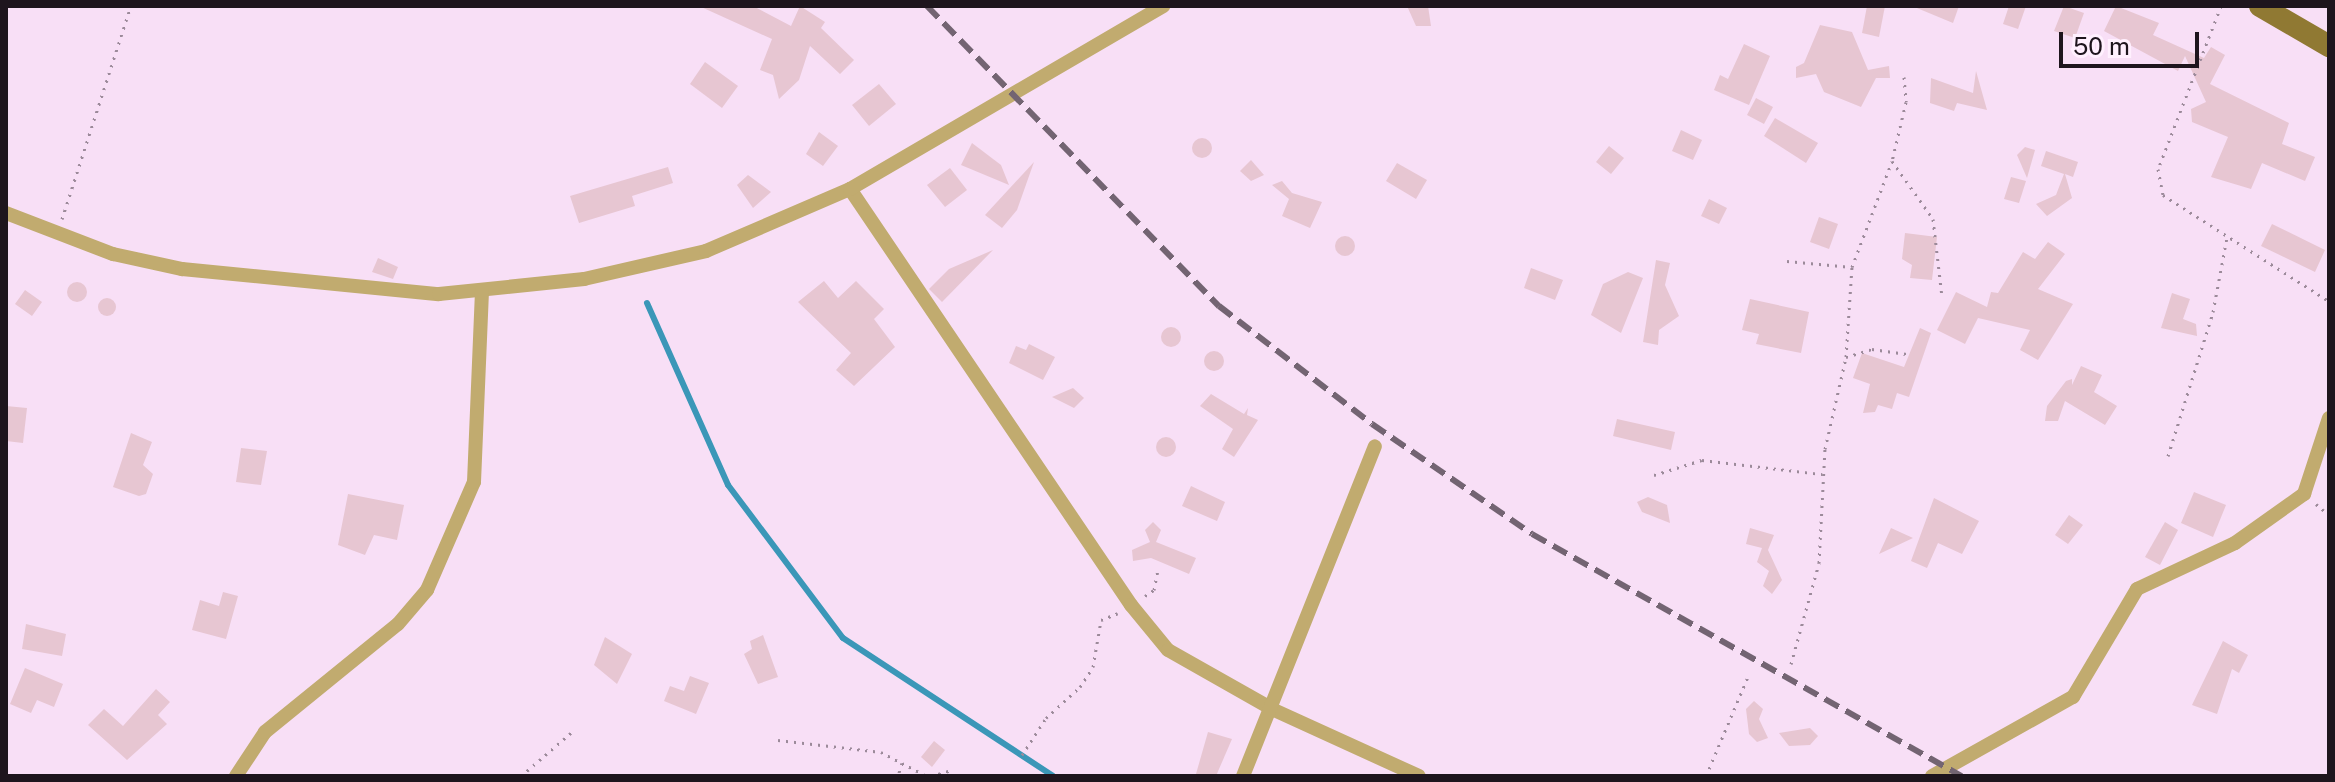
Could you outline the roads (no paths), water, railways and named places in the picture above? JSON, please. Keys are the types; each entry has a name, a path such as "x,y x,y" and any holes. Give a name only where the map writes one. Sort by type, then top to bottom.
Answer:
{"main road":[{"path":"2260,6 2329,46"}],"street":[{"path":"6,213 57,235 182,269 439,294 584,279 685,257 850,189 1163,6"},
{"path":"850,189 1131,605 1168,650 1274,710 1419,776"},
{"path":"236,776 265,732 398,624 427,590 474,482 482,291"},
{"path":"1932,776 2073,697 2137,589 2235,543 2304,494 2329,418"},
{"path":"1243,776 1274,710 1375,446"}],"waterway":[{"path":"647,303 728,485 843,638 1053,776"}],"railway":[{"path":"927,6 1219,306 1372,424 1532,534 1962,776"}]}
